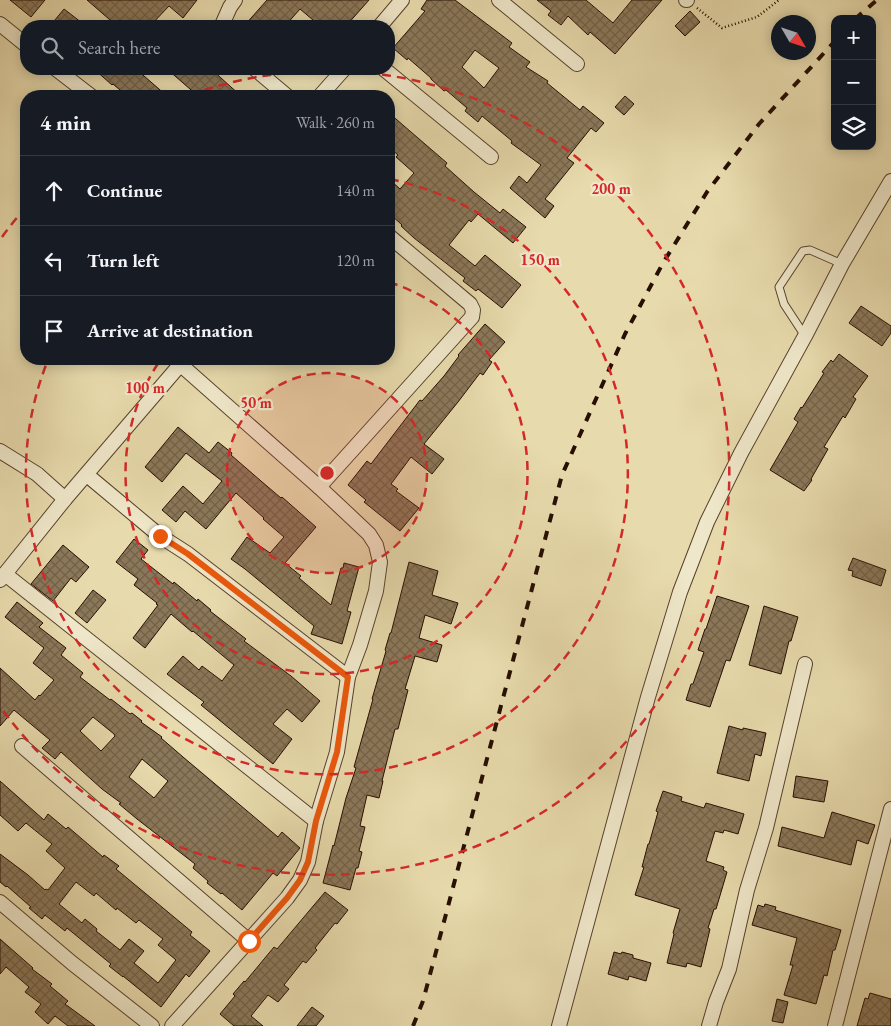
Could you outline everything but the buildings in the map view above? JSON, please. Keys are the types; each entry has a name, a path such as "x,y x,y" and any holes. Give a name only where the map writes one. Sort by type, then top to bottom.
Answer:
{"street":[{"path":"225,20 235,0"},
{"path":"385,20 402,0"},
{"path":"499,0 577,64"},
{"path":"0,24 20,40"},
{"path":"64,75 83,90"},
{"path":"263,75 280,90"},
{"path":"325,90 339,75"},
{"path":"391,75 491,157"},
{"path":"559,1026 648,697 680,592 706,522 842,264 891,181"},
{"path":"319,486 472,317 473,310 470,304 395,241"},
{"path":"180,365 64,500 3,577 316,821"},
{"path":"172,1026 287,898 300,880 308,862 316,821 337,752 348,677 360,645 376,591 380,562 376,546 368,534 319,486 186,365"},
{"path":"0,451 37,474 64,500"},
{"path":"87,474 160,536 188,554 348,677"},
{"path":"709,1026 716,1002 730,969 747,890 766,828 805,664"},
{"path":"22,746 249,941"},
{"path":"835,1026 891,809"},
{"path":"0,902 72,964 152,1026"}],"lane":[{"path":"805,336 784,304 779,287 803,251 810,250 842,264"}],"path":[{"path":"686,0 722,28 757,18 778,0"}],"railway":[{"path":"860,15 877,0"},
{"path":"413,1026 423,1001 562,475 625,334 663,263 707,192 759,124 831,45"}],"route":[{"path":"160,536 188,554 348,677 337,752 316,821 308,862 300,880 287,898 249,941"}]}
